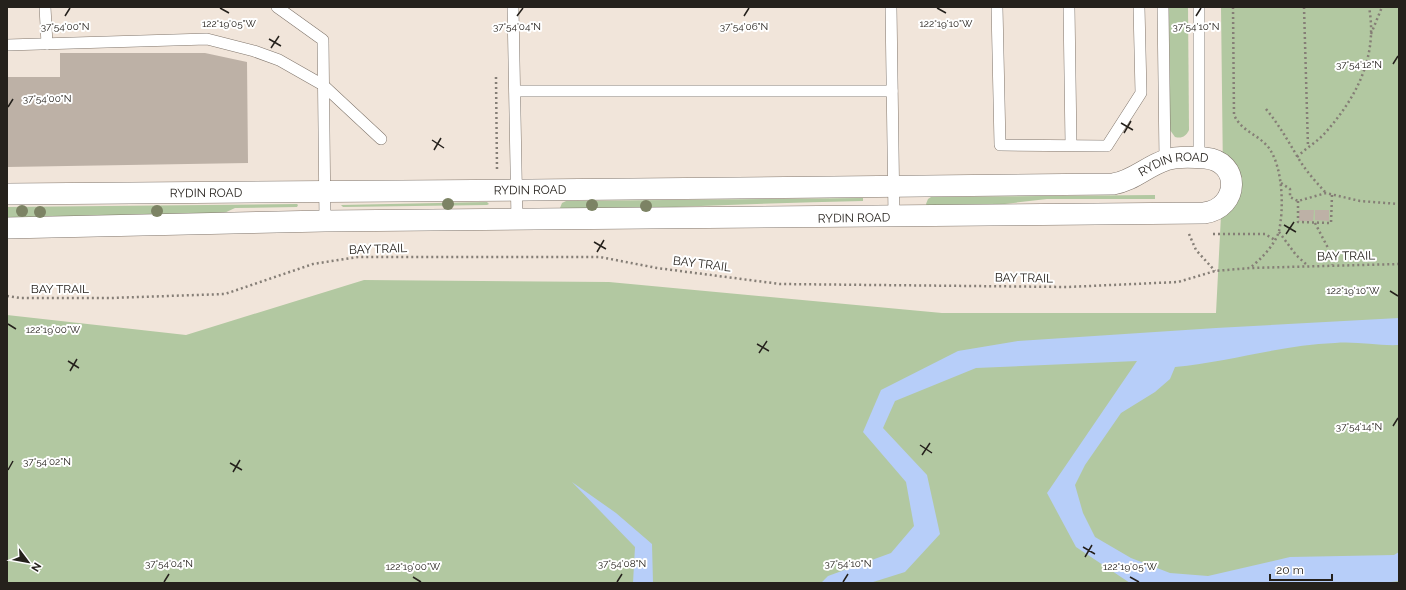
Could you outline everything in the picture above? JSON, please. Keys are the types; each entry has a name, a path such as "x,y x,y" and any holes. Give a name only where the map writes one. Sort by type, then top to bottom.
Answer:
{"street":[{"name":"RYDIN ROAD","path":"7,194 325,193 516,189 1113,184 1123,182 1165,160 1179,158 1215,160 1223,166 1231,180 1231,190 1227,200 1219,208 1204,213 517,221 325,221 7,228"}],"lane":[{"path":"45,7 47,44"},
{"path":"277,7 323,40 325,221"},
{"path":"514,7 517,221"},
{"path":"891,7 894,217"},
{"path":"997,7 1000,145 1107,146 1141,93 1139,7"},
{"path":"1070,7 1071,145"},
{"path":"1163,7 1165,160"},
{"path":"1199,7 1199,158"},
{"path":"7,45 207,39 254,50 280,60 323,85 382,139"},
{"path":"515,91 892,91"}],"path":[{"path":"1233,7 1234,115 1243,129 1259,137 1270,150 1278,166 1281,183 1279,232 1262,257 1250,268"},
{"path":"1304,7 1308,147"},
{"path":"1297,157 1324,133 1346,106 1361,80 1368,62 1371,36 1369,7"},
{"path":"1371,36 1382,7"},
{"path":"496,71 498,174"},
{"path":"1266,109 1280,126 1297,157 1311,177 1326,193 1360,201 1399,204"},
{"path":"1281,183 1290,189 1290,197 1298,201 1326,193"},
{"path":"1298,201 1298,222 1331,223 1332,195"},
{"path":"1190,213 1189,234 1196,250 1215,271"},
{"path":"1315,222 1328,248 1332,265"},
{"path":"1279,232 1296,255 1308,266"},
{"path":"1189,234 1197,234"},
{"path":"1211,234 1265,234 1275,240"},
{"name":"BAY TRAIL","path":"7,296 20,298 111,298 224,294 313,264 358,257 600,257 657,268 780,284 1067,287 1178,282 1215,271 1250,268 1399,264"}],"green space":[{"path":"1169,7 1188,7 1189,130 1180,138 1175,137 1170,130"},
{"path":"1221,7 1399,7 1399,583 7,583 7,315 186,335 364,280 609,282 942,313 1216,313 1223,176"},
{"path":"1155,195 1155,199 1047,199 987,206 927,206 926,204 928,199 931,197"},
{"path":"863,198 863,201 600,210 562,211 560,208 562,203 566,201"},
{"path":"487,202 489,204 487,205 343,207 341,205"},
{"path":"297,204 297,207 235,208 222,214 7,218 7,207"}],"water":[{"path":"1399,318 1399,345 1351,343 1315,344 1195,365 1175,367 1170,379 1155,392 1121,413 1085,465 1075,485 1083,513 1095,537 1131,558 1170,573 1208,576 1290,557 1394,555 1399,552 1399,581 1383,583 1130,583 1076,547 1047,493 1137,361 976,368 895,401 883,428 927,475 940,534 905,572 870,583 821,583 828,576 891,553 914,526 906,482 863,432 881,390 958,351 1018,341"},
{"path":"572,482 616,513 652,544 653,583 633,583 635,547"}],"building":[{"path":"60,53 205,53 247,62 248,163 7,167 7,77 60,77"},
{"path":"1299,210 1314,210 1313,221 1299,221"},
{"path":"1315,210 1329,210 1329,221 1315,220"}]}
